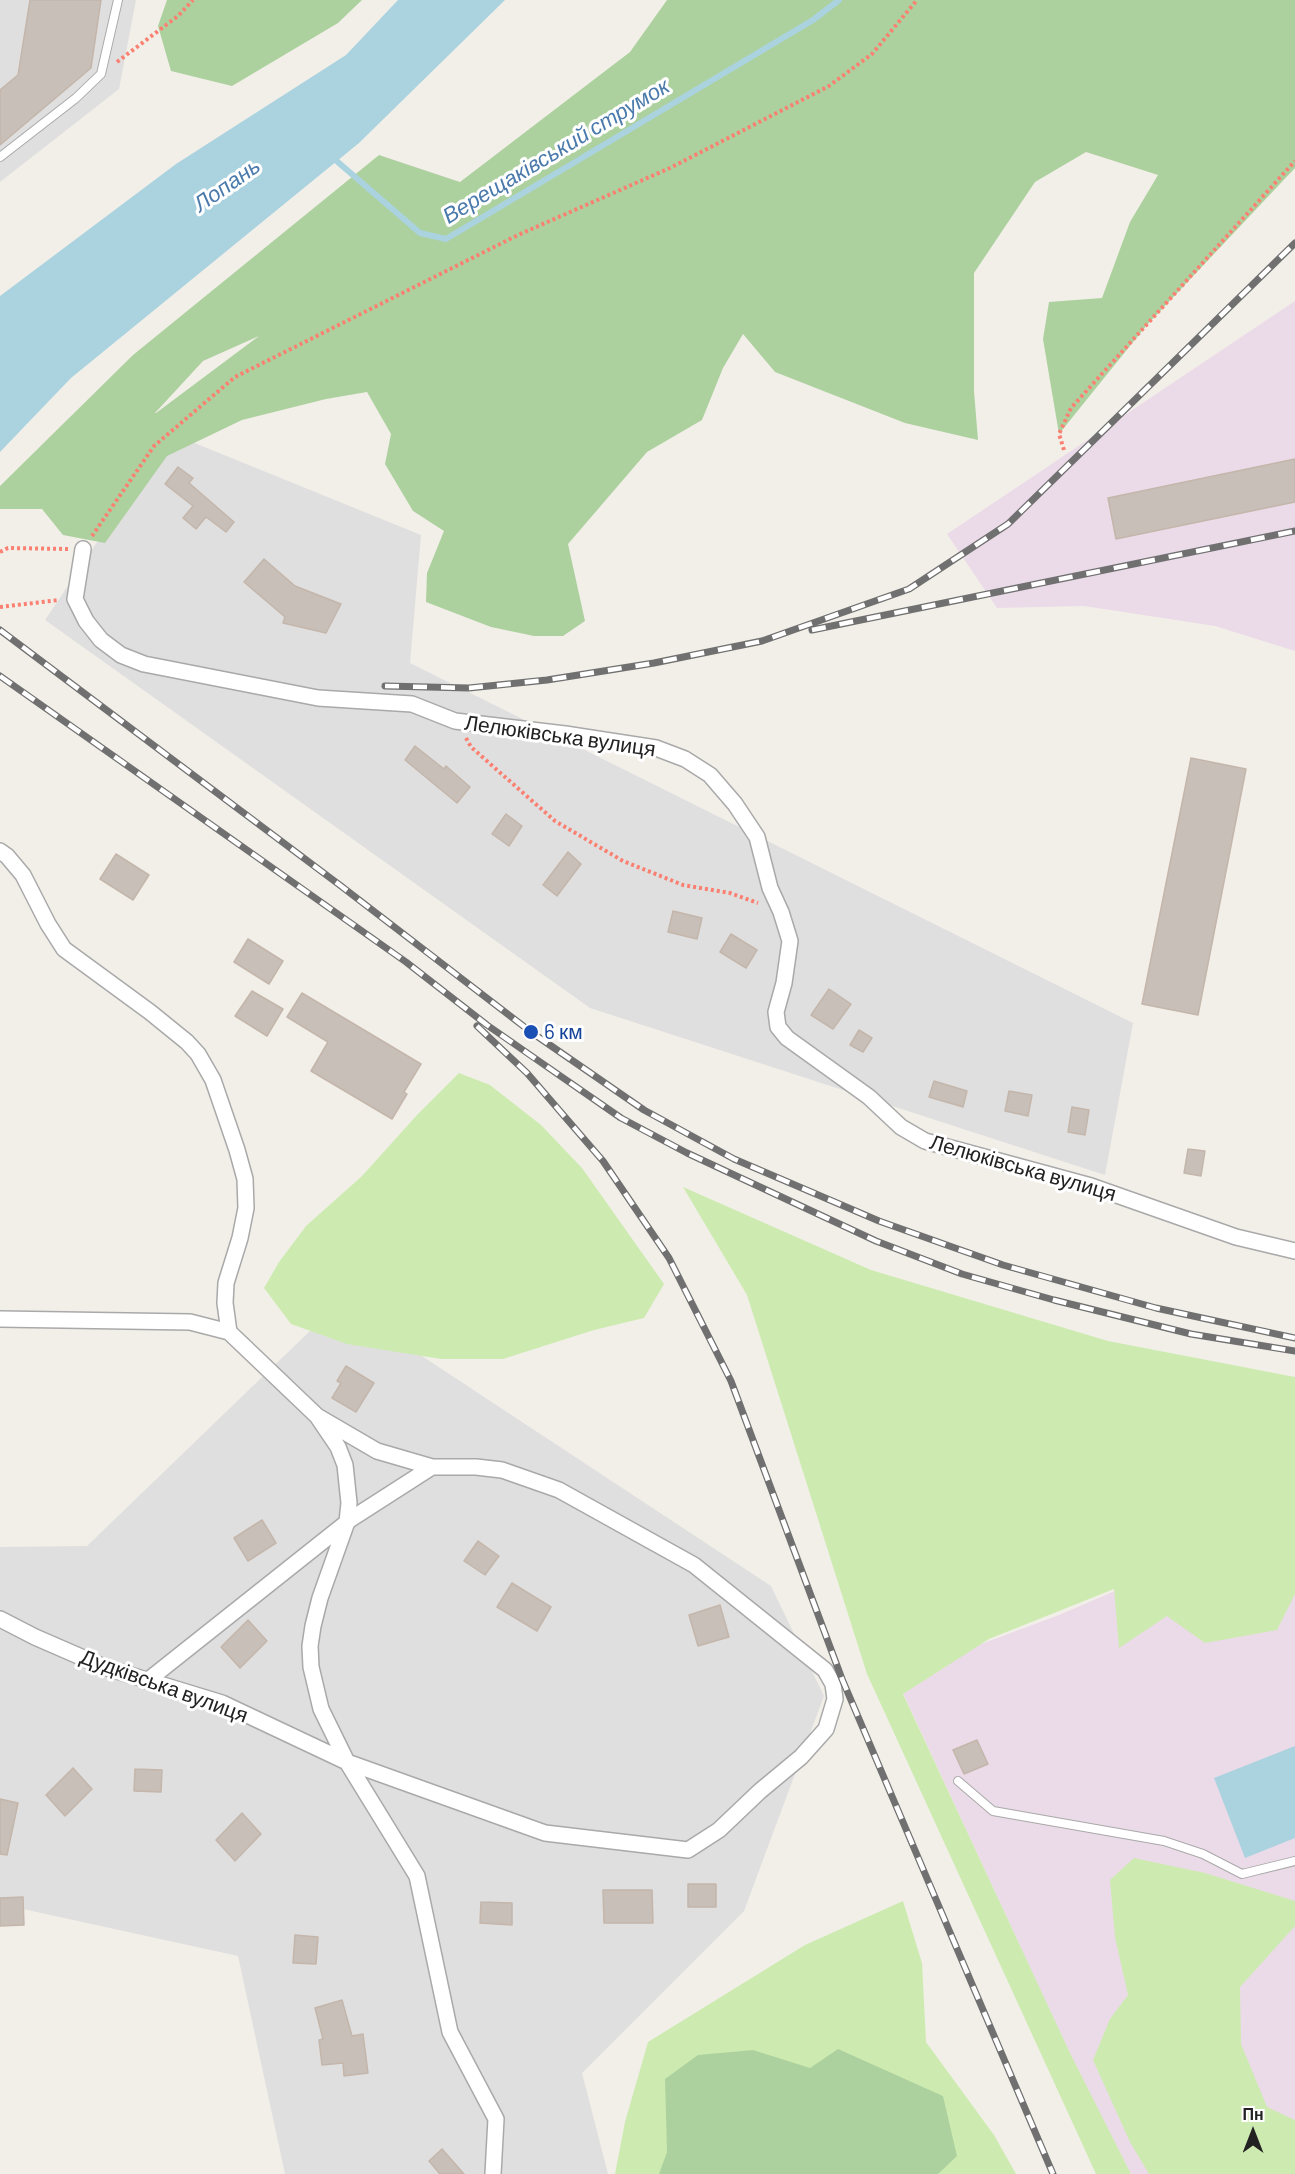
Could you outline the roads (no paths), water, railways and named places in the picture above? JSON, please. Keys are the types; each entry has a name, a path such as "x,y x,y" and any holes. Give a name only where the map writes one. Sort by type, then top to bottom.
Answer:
{"street":[{"name":"Лелюківська вулиця","path":"83,549 75,598 86,621 102,640 121,655 144,664 318,698 412,704 455,721 566,734 656,748 685,759 710,775 735,804 757,837 770,888 781,912 789,941 784,983 776,1012 778,1027 787,1038 869,1097 901,1127 925,1141 1090,1186 1236,1237 1295,1251"},
{"path":"0,851 23,875 48,924 64,949 187,1042 198,1054 213,1080 237,1150 244,1179 246,1208 240,1238 225,1283 229,1332"},
{"path":"0,1319 190,1322 229,1332 317,1416 338,1447 345,1465 349,1503 347,1522 320,1598 310,1646 311,1667 321,1709 347,1762 417,1876 450,2032 495,2119 494,2174"},
{"name":"Дудківська вулиця","path":"0,1619 104,1667 222,1703 347,1762 545,1833 688,1850 719,1830 760,1791 801,1757 826,1729 835,1699 833,1684 825,1670 694,1565 559,1490 502,1470 476,1467 432,1467 377,1451 317,1416"},
{"path":"147,1681 347,1522 432,1467"}],"lane":[{"path":"0,157 76,98 101,74 118,0"},
{"path":"958,1781 993,1810 1164,1841 1203,1854 1242,1874 1295,1861"}],"water":[{"name":"Лопань","path":"398,0 505,0 359,143 71,378 0,452 0,296 176,164 346,55"},
{"path":"1295,1746 1295,1838 1245,1858 1214,1778"}],"waterway":[{"name":"Верещаківський струмок","path":"332,157 420,233 446,239 813,20 839,0"}],"railway":[{"path":"385,686 469,688 547,680 654,663 762,641 909,589 1008,524 1295,243"},
{"path":"812,630 1295,531"},
{"path":"0,630 531,1032 644,1110 734,1159 879,1221 1003,1265 1156,1308 1295,1338"},
{"path":"0,676 406,962 487,1025 546,1066 621,1118 687,1153 876,1241 962,1274 1054,1300 1191,1334 1295,1351"},
{"path":"477,1026 527,1073 603,1161 669,1258 731,1381 842,1679 1053,2174"}],"place":[{"name":"6 км","path":"531,1032"}]}
